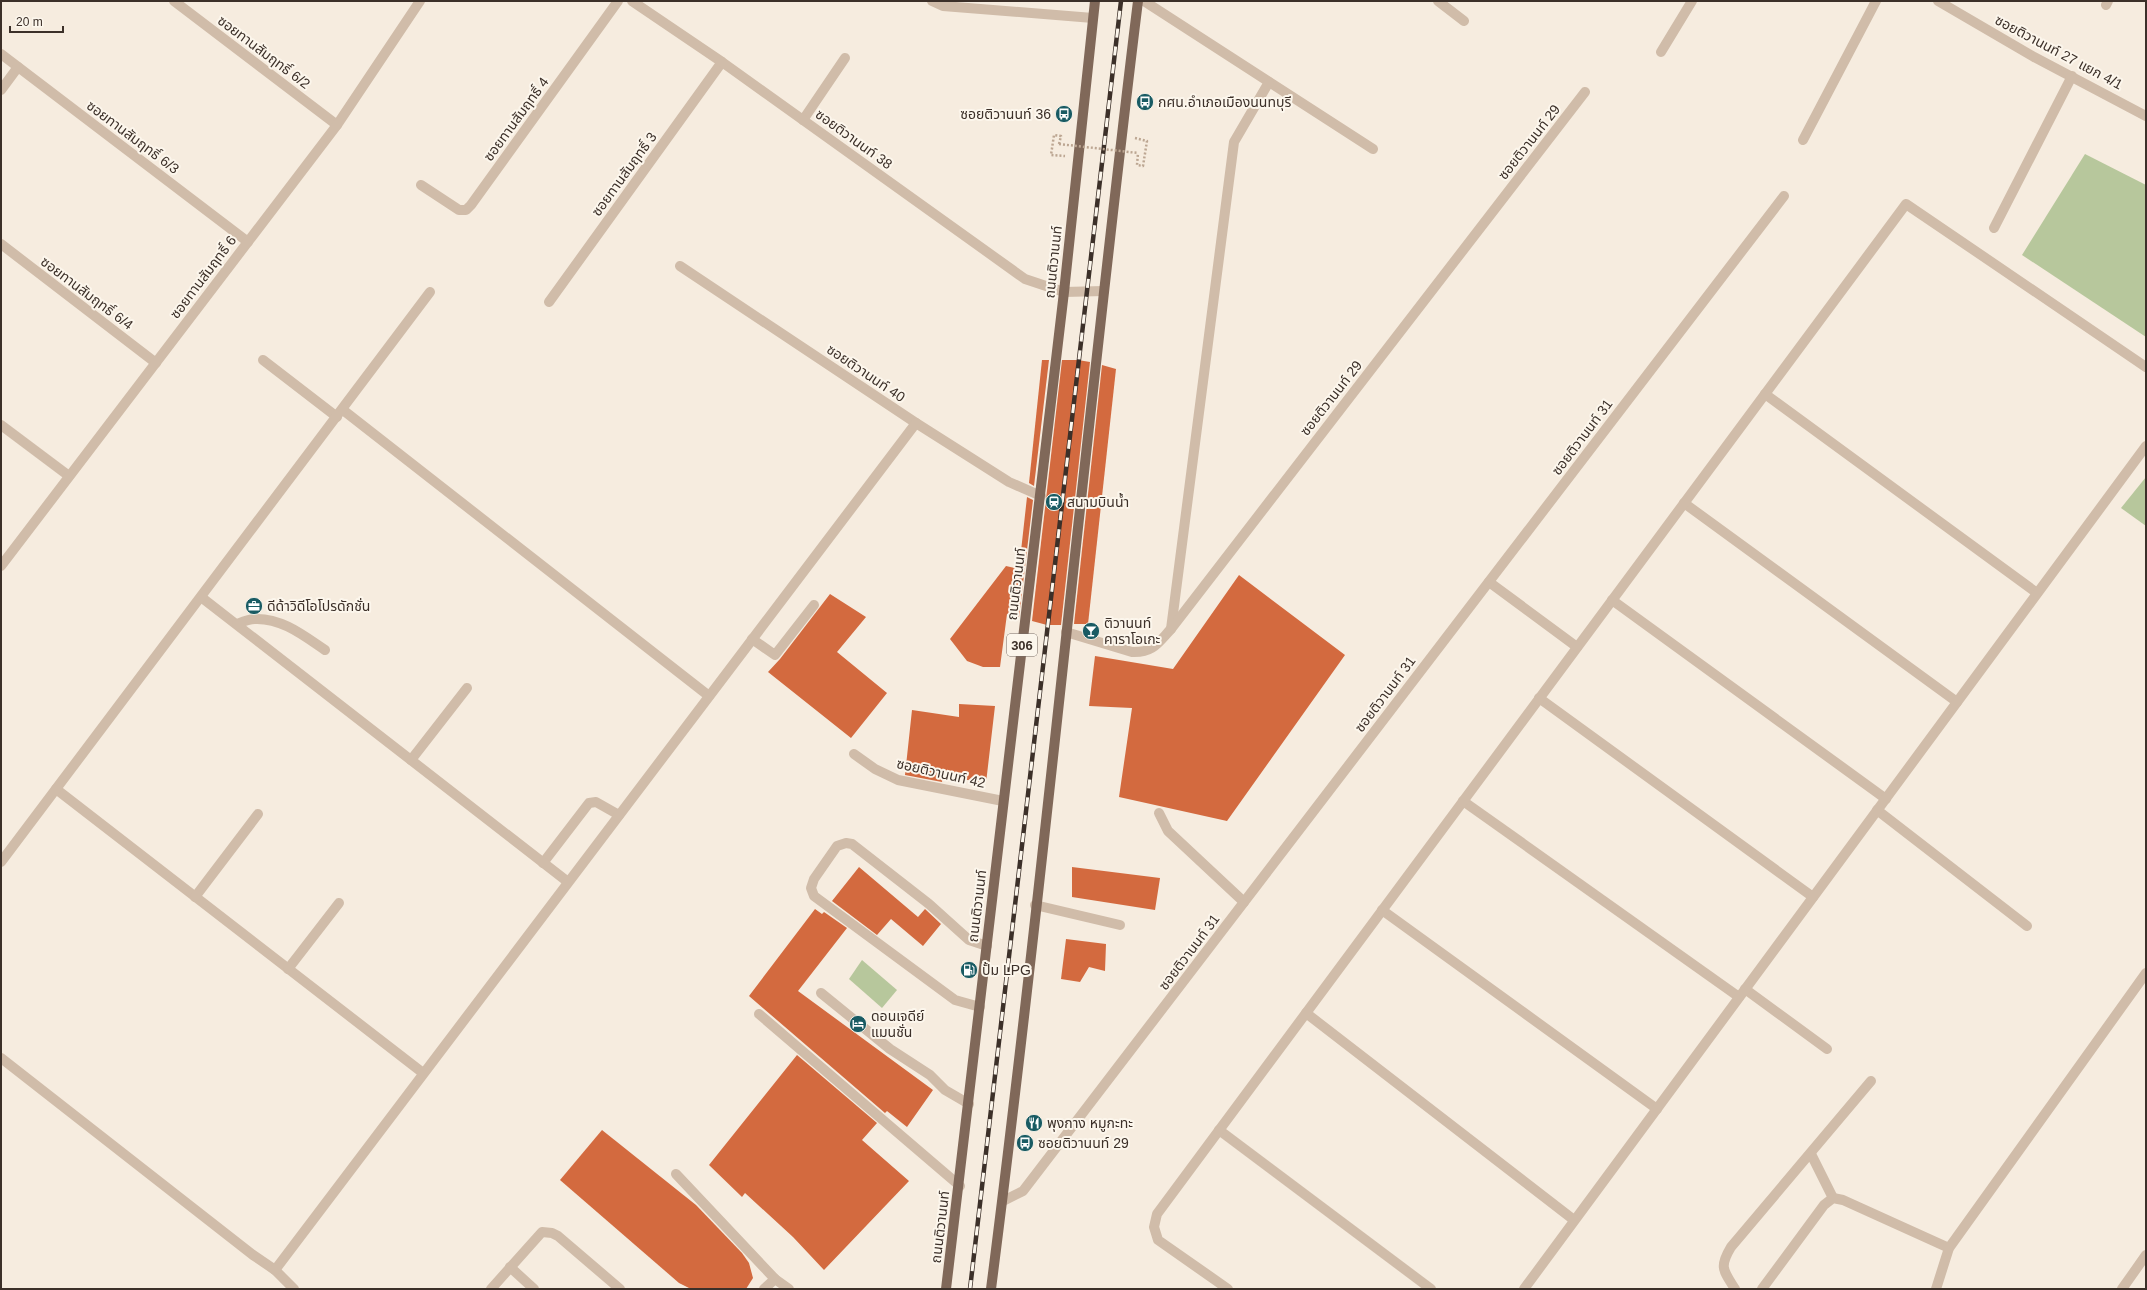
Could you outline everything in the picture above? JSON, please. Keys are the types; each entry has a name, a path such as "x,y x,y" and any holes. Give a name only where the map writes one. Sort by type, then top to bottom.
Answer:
{"main road":[{"name":"ถนนติวานนท์","path":"946,1289 960,1186 1003,802 1041,496 1095,1"},
{"path":"992,1289 1138,1"}],"street":[{"name":"ซอยทานสัมฤทธิ์ 6/2","path":"174,1 337,125"},
{"name":"ซอยทานสัมฤทธิ์ 6","path":"1,566 337,125 420,1"},
{"name":"ซอยทานสัมฤทธิ์ 4","path":"421,185 459,210 466,210 618,1"},
{"name":"ซอยติวานนท์ 38","path":"632,1 722,62 1025,279 1064,292 1104,291"},
{"path":"932,1 943,6 958,4 1093,18"},
{"path":"1144,1 1373,150"},
{"path":"1438,1 1464,21"},
{"path":"1661,52 1692,1"},
{"path":"1804,140 1876,1"},
{"name":"ซอยติวานนท์ 27 แยก 4/1","path":"1938,1 2034,57 2146,116"},
{"name":"ซอยทานสัมฤทธิ์ 6/3","path":"1,54 248,242"},
{"path":"803,120 845,58"},
{"name":"ซอยทานสัมฤทธิ์ 3","path":"549,302 722,62"},
{"path":"1,90 18,67"},
{"path":"1994,228 2072,76"},
{"path":"1171,629 1234,142 1269,82"},
{"name":"ซอยติวานนท์ 29","path":"1066,632 1132,652 1142,652 1152,649 1171,629 1585,92"},
{"name":"ซอยติวานนท์ 31","path":"1003,1201 1023,1191 1784,196"},
{"path":"1228,1289 1158,1240 1154,1227 1157,1214 1906,204 2146,368"},
{"name":"ซอยทานสัมฤทธิ์ 6/4","path":"1,244 156,363"},
{"name":"ซอยติวานนท์ 40","path":"680,266 916,423 1009,482 1041,496"},
{"path":"1,862 340,414 430,292"},
{"path":"263,360 340,414 709,696"},
{"path":"1766,394 2037,593"},
{"path":"275,1270 422,1073 916,423"},
{"path":"1,426 69,476"},
{"path":"1524,1289 2146,446"},
{"path":"1684,504 1957,702"},
{"path":"1489,582 1577,647"},
{"path":"201,596 568,882"},
{"path":"1612,600 1886,799"},
{"path":"752,639 775,655 814,605"},
{"path":"237,624 254,618 274,621 295,630 325,650"},
{"path":"411,760 467,688"},
{"path":"1539,698 1813,897"},
{"name":"ซอยติวานนท์ 42","path":"854,754 875,769 898,780 1003,802"},
{"path":"56,789 422,1073"},
{"path":"1464,801 1742,993 1827,1049"},
{"path":"543,863 589,803 596,802 619,814"},
{"path":"1877,810 2027,926"},
{"path":"1159,813 1168,831 1244,902"},
{"path":"195,898 258,814"},
{"path":"980,1007 955,1000 814,896 811,888 814,879 837,846 846,843 852,844 929,904 969,940 987,946"},
{"path":"288,969 339,903"},
{"path":"1035,905 1120,925"},
{"path":"1382,910 1657,1108"},
{"path":"1936,1289 1949,1248 2146,972"},
{"path":"821,992 890,1049 930,1075 945,1090 969,1104"},
{"path":"1306,1013 1574,1220"},
{"path":"759,1014 960,1186"},
{"path":"1,1058 275,1270 294,1289"},
{"path":"1735,1289 1722,1267 1723,1259 1731,1247 1871,1081"},
{"path":"1219,1130 1431,1289"},
{"path":"1811,1154 1833,1198"},
{"path":"676,1174 775,1279 788,1289"},
{"path":"1762,1289 1824,1205 1833,1198 1843,1200 1949,1248"},
{"path":"491,1289 542,1232 552,1233 558,1236 620,1289"},
{"path":"2122,1289 2146,1255"},
{"path":"510,1267 534,1289"},
{"path":"764,1289 775,1279"}],"path":[{"path":"1078,156 1051,155 1054,135 1061,136 1059,144 1138,153 1137,165 1143,166 1147,141 1122,134"}],"green space":[{"path":"2085,154 2146,185 2146,337 2022,255"},
{"path":"2146,477 2146,526 2121,508"},
{"path":"862,960 897,990 882,1008 849,979"}],"building":[{"path":"1042,360 1049,360 1034,486 1029,483"},
{"path":"1062,360 1090,362 1061,625 1047,625 1032,621"},
{"path":"1102,365 1116,369 1088,624 1074,624"},
{"path":"1027,497 1033,500 1019,617 1007,614 1000,667 983,667 967,661 950,639 1006,566 1019,569"},
{"path":"1239,575 1345,655 1227,821 1119,797 1132,708 1089,706 1095,656 1173,669"},
{"path":"830,594 866,617 837,652 887,693 851,738 768,672 780,659"},
{"path":"959,704 995,706 986,783 943,776 942,782 905,775 912,710 959,717"},
{"path":"859,867 918,917 925,909 941,924 923,946 891,919 877,935 832,901"},
{"path":"1072,867 1160,878 1155,910 1072,897"},
{"name":"ดอนเจดีย์ แมนชั่น","path":"815,909 822,914 824,912 847,928 798,991 933,1090 907,1127 887,1111 885,1113 749,996"},
{"path":"1066,939 1106,944 1105,971 1089,967 1080,982 1061,979"},
{"path":"797,1055 877,1123 862,1140 909,1181 824,1270 793,1237 745,1193 742,1197 709,1165"},
{"path":"602,1130 696,1205 742,1253 749,1263 753,1278 746,1289 691,1289 679,1283 560,1180"}],"railway":[{"path":"970,1289 1121,1"}],"place":[{"name":"กศน.อำเภอเมืองนนทบุรี","path":"1145,102"},
{"name":"ซอยติวานนท์ 36","path":"1064,114"},
{"name":"สนามบินน้ำ","path":"1054,502"},
{"name":"ดีด้าวิดีโอโปรดักชั่น","path":"254,606"},
{"name":"ติวานนท์ คาราโอเกะ","path":"1091,631"},
{"name":"ปั้ม LPG","path":"969,970"},
{"name":"ดอนเจดีย์ แมนชั่น","path":"858,1024"},
{"name":"พุงกาง หมูกะทะ","path":"1034,1123"},
{"name":"ซอยติวานนท์ 29","path":"1025,1143"}]}
